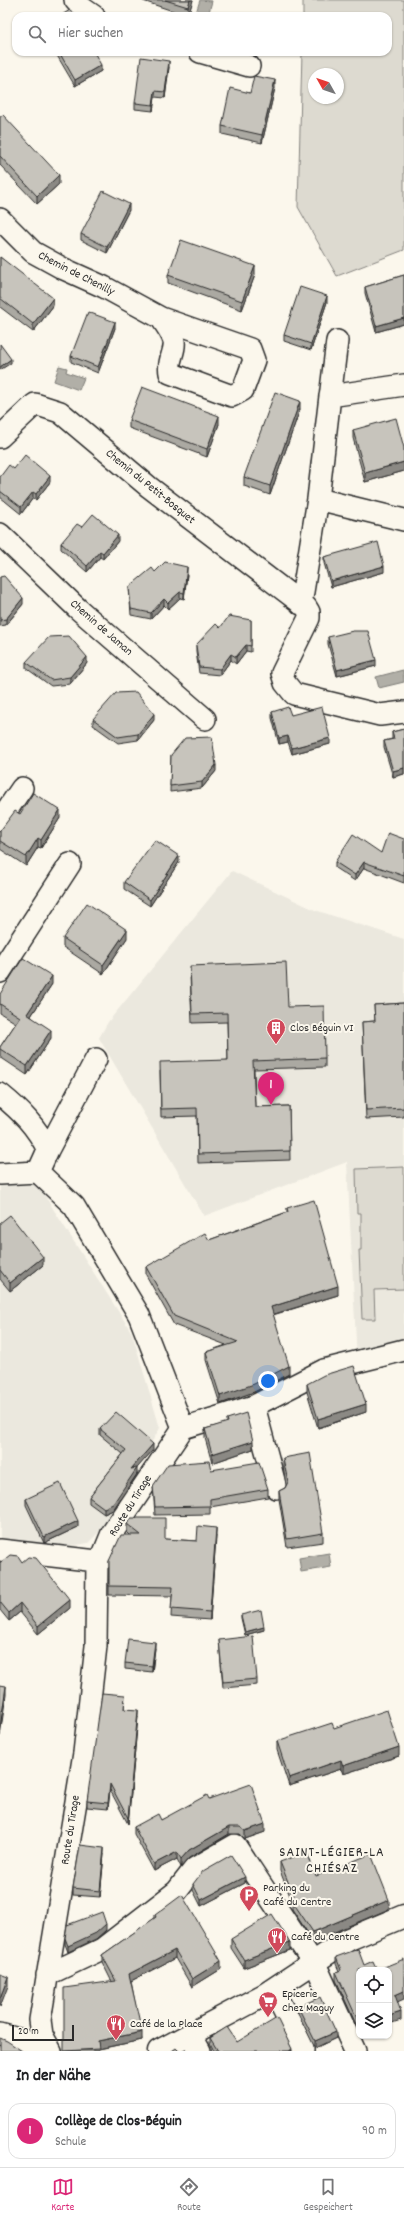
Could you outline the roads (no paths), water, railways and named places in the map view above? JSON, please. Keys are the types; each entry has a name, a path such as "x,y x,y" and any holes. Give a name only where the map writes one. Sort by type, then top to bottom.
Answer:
{"main road":[{"path":"159,2051 195,2043 313,1962 358,1935 404,1916"}],"street":[{"path":"75,0 88,12"},
{"path":"214,56 248,66"},
{"name":"Chemin de Chenilly","path":"0,219 33,252 161,318 250,349 254,360 243,390 232,396 170,373 168,364 173,353 174,341 161,318"},
{"path":"337,341 318,499 301,604 309,612 309,618 282,673 285,683 294,694 380,715 404,712"},
{"path":"330,398 404,386"},
{"name":"Chemin du Petit-Bosquet","path":"0,437 35,404 60,412 149,487 301,604"},
{"path":"318,499 404,520"},
{"name":"Chemin de Jaman","path":"0,534 77,608 205,719"},
{"path":"0,820 22,788"},
{"path":"0,972 70,864"},
{"path":"38,1172 48,1150 96,1060"},
{"path":"0,1094 30,1121 39,1132 48,1150"},
{"path":"0,1174 38,1172 74,1206 139,1315 183,1428 254,1406 324,1370 404,1350"},
{"path":"254,1406 276,1488"},
{"name":"Route du Tirage","path":"49,2049 42,2034 40,2020 84,1753 96,1646 97,1561 101,1560 112,1533 183,1428"},
{"path":"0,1550 97,1561"},
{"path":"48,1975 102,1949 177,1891 195,1868 234,1845 313,1962 355,2051"},
{"path":"273,1990 303,2047 303,2051"},
{"path":"0,2034 49,2049"}],"place":[{"name":"Clos Béguin VI","path":"276,1045"},
{"name":"Collège de Clos-Béguin","path":"271,1105"},
{"name":"Parking du Café du Centre","path":"249,1912"},
{"name":"Café du Centre","path":"277,1954"},
{"name":"Epicerie Chez Maguy","path":"268,2018"},
{"name":"Café de la Place","path":"116,2041"}],"district":[{"name":"SAINT-LÉGIER-LA CHIÉSAZ","path":"332,1862"}]}
